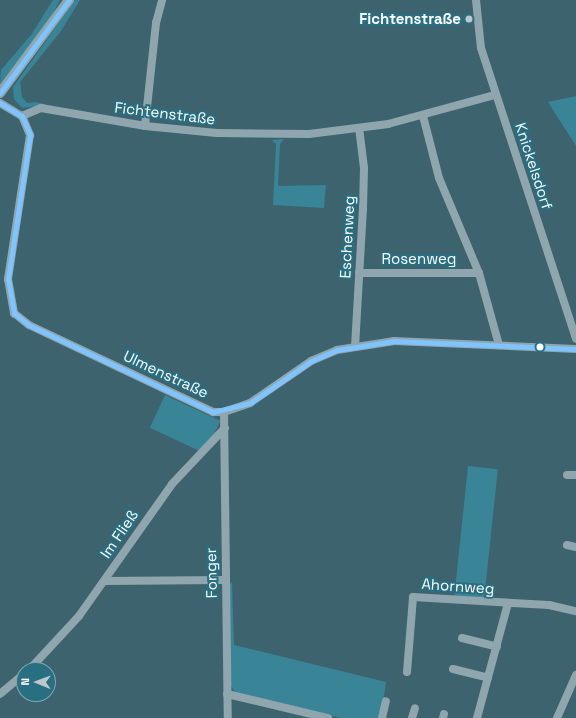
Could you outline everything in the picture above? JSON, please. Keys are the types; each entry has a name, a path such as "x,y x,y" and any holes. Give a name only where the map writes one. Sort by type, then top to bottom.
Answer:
{"street":[{"path":"0,93 68,0"},
{"path":"145,126 156,23 162,0"},
{"name":"Knickelsdorf","path":"476,0 477,30 495,95 576,339"},
{"name":"Fichtenstraße","path":"22,116 41,108 145,126 244,135 358,128 423,116 495,95"},
{"path":"0,103 22,116"},
{"name":"Ulmenstraße","path":"22,116 30,137 8,279 14,313 29,325 213,412 224,412"},
{"path":"423,116 439,178 478,273 499,345"},
{"name":"Eschenweg","path":"355,347 364,168 358,128"},
{"name":"Rosenweg","path":"359,273 478,273"},
{"path":"225,428 224,412 250,403 311,361 355,347 394,341 576,349"},
{"name":"Fonger","path":"225,428 225,580 228,718"},
{"name":"Im Fließ","path":"36,662 79,616 172,484 225,428"},
{"path":"567,475 576,475"},
{"path":"567,545 576,547"},
{"path":"105,581 225,580"},
{"name":"Ahornweg","path":"407,672 413,597 549,604 576,612"},
{"path":"477,718 508,603"},
{"path":"462,638 497,647"},
{"path":"453,669 488,678"},
{"path":"557,718 576,675"},
{"path":"0,694 16,681"},
{"path":"227,694 328,718"},
{"path":"382,718 386,701"},
{"path":"412,718 415,708"}],"shaded area":[{"path":"53,0 60,0 52,16 0,84 1,70 31,35"},
{"path":"75,0 80,0 61,31 20,82 22,97 27,103 36,102 47,105 22,108 14,99 13,87"},
{"path":"576,96 576,146 548,102"},
{"path":"284,139 280,144 278,186 326,185 324,208 273,205 276,144 272,140"},
{"path":"165,395 220,421 205,453 150,428"},
{"path":"468,466 498,469 484,598 454,595"},
{"path":"232,582 234,645 386,682 381,718 341,718 235,692 231,686 229,585"}],"transit line":[{"path":"0,93 69,0"},
{"path":"0,103 22,116 30,135 8,279 14,313 29,325 213,412 250,403 311,361 337,350 394,341 576,349"}],"place":[{"name":"Fichtenstraße","path":"469,19"}]}
